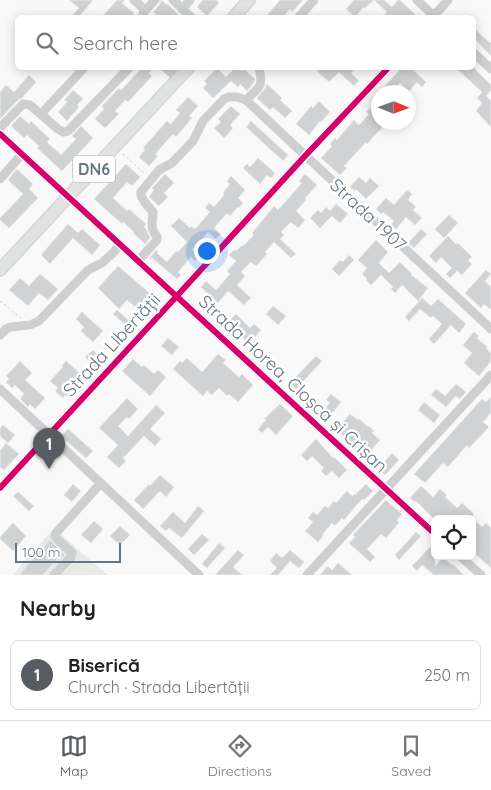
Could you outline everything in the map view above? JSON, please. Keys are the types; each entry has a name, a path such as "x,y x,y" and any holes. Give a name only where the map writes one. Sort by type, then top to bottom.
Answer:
{"main road":[{"path":"236,15 249,0"},
{"name":"DN6","path":"0,270 186,70"}],"street":[{"path":"134,0 145,14 155,0"},
{"path":"173,0 189,15"},
{"path":"182,8 190,0"},
{"path":"301,15 314,0"},
{"path":"417,0 432,15"},
{"path":"436,15 448,0"},
{"path":"476,54 491,69"},
{"path":"41,114 82,70"},
{"path":"0,128 23,104 30,105 63,132 68,131 127,70"},
{"path":"168,70 178,78"},
{"path":"138,261 157,240 151,228 153,212 140,195 141,192 159,170 172,163 193,141 203,121 224,98 237,97 246,100 260,86 262,82 259,70"},
{"name":"Strada Libertății","path":"0,488 386,70"},
{"name":"Strada 1907","path":"246,100 491,329"},
{"name":"Strada Horea, Cloşca şi Crişan","path":"0,134 431,530"},
{"path":"0,179 22,154"},
{"path":"0,335 10,327 30,325 38,321 88,270 102,263 120,244"},
{"path":"307,575 491,375"},
{"path":"0,389 199,575"},
{"path":"54,575 71,557 72,553 57,539 56,533 100,483"},
{"path":"464,560 481,575"}],"path":[{"path":"123,154 151,180"},
{"path":"0,301 30,325"}],"shaded area":[{"path":"54,528 107,575 13,575"},
{"path":"83,556 98,569 92,575 66,575"}],"building":[{"path":"69,0 93,0 80,15 73,15 79,8"},
{"path":"117,0 125,0 122,3 134,13 133,15 104,15"},
{"path":"161,0 179,15 156,15 153,12"},
{"path":"203,0 216,0 219,3 208,15 197,7"},
{"path":"280,0 303,0 292,12 290,9 285,15 268,15"},
{"path":"354,0 374,0 357,15 353,15 346,9"},
{"path":"374,0 384,0 392,7 400,0 416,15 384,15 387,12"},
{"path":"476,30 491,42 491,56 476,40"},
{"path":"140,70 152,70 149,73 152,76 128,102 125,100 115,111 119,114 105,128 95,119 104,109 102,106 119,88 121,90"},
{"path":"215,70 219,70 226,77 233,70 245,70 255,79 247,91 240,84 238,87 231,81 213,98 203,88 207,84 204,81"},
{"path":"355,70 351,73 359,81 354,86 339,72 329,82 317,71"},
{"path":"399,70 413,70 426,82 422,87 417,82 414,85 402,85 400,83 398,85 386,85"},
{"path":"458,70 476,70 491,85 491,90 486,96 491,101 491,127 476,111 482,103 477,98 482,92"},
{"path":"29,75 36,82 0,119 0,92 6,85 14,92"},
{"path":"267,84 292,111 285,118 273,107 270,110 257,98"},
{"path":"73,90 83,99 67,121 58,112 67,102 64,100"},
{"path":"188,97 198,106 189,116 192,118 176,137 173,134 155,154 158,156 149,166 139,157 145,150 143,148 167,121 171,124 180,113 176,110"},
{"path":"319,101 330,112 309,135 296,124 311,106 313,108"},
{"path":"231,106 240,114 230,125 233,128 224,138 214,128 221,122 218,119"},
{"path":"371,107 371,130 380,130 344,166 347,168 340,175 321,158 332,146 330,144 335,138 337,140 354,120 359,125 369,114 366,112"},
{"path":"20,116 29,124 31,121 50,139 47,142 61,155 76,139 72,136 81,126 93,138 62,171 37,148 39,146 27,135 24,138 11,126"},
{"path":"251,121 288,155 283,161 246,127"},
{"path":"258,158 275,173 271,178 267,175 260,184 243,168 247,164 250,167"},
{"path":"126,164 140,177 132,186 127,182 113,198 127,211 129,209 146,224 144,227 150,238 145,244 123,222 122,224 94,199"},
{"path":"17,169 33,184 29,189 38,198 9,228 0,218 23,194 8,180"},
{"path":"165,174 174,183 164,193 168,197 159,206 149,197 154,190 152,188"},
{"path":"305,174 317,185 296,211 305,220 298,228 291,222 281,232 284,235 280,239 296,254 291,258 274,242 265,252 267,254 256,266 251,262 241,272 245,276 237,285 251,298 244,305 228,291 218,303 201,287 206,281 216,290 230,274 227,271 236,261 229,255 234,250 236,251 243,246 254,235 252,233 274,206 278,210 302,183 299,181"},
{"path":"231,176 245,190 238,198 243,203 230,216 227,213 214,228 221,234 216,239 208,232 192,250 199,256 195,261 191,257 178,272 181,275 177,279 152,258 150,260 156,250 167,262 176,251 178,252 187,242 171,226 179,218 190,228 191,226 195,229 210,212 205,208 209,203 214,207 224,195 223,193 230,184 227,181"},
{"path":"359,177 366,183 370,178 379,186 366,199 356,189 355,191 350,187"},
{"path":"407,190 412,194 408,200 416,207 413,210 422,218 415,225 406,217 396,229 391,225 394,221 376,209 386,198 394,205"},
{"path":"336,204 348,214 340,223 332,216 320,228 310,218 318,210 321,213 326,207 330,211"},
{"path":"449,215 458,223 444,238 435,229"},
{"path":"68,224 78,233 82,229 100,245 92,255 73,238 50,264 41,255"},
{"path":"421,229 427,234 414,248 408,243"},
{"path":"448,236 472,257 468,260 472,264 462,275 457,271 450,278 446,274 452,268 441,257 436,263 429,256"},
{"path":"376,240 388,252 379,263 389,273 400,262 411,275 428,288 418,301 402,285 395,293 391,289 393,287 381,275 371,285 366,280 362,274 367,268 358,260"},
{"path":"349,255 354,260 339,276 332,269 340,260 343,262"},
{"path":"118,266 154,297 141,312 127,300 119,309 98,288"},
{"path":"486,270 491,274 485,281 491,287 491,310 484,304 481,308 465,293"},
{"path":"40,274 58,289 48,300 39,293 28,306 9,290 20,278 29,286"},
{"path":"422,298 431,306 438,299 466,324 459,333 451,325 434,344 429,339 442,324 433,316 431,318 420,309 409,321 405,317"},
{"path":"273,306 286,316 278,325 266,314"},
{"path":"117,310 134,325 130,329 113,314"},
{"path":"82,312 103,331 93,342 81,331 84,327 76,319"},
{"path":"236,314 250,328 254,324 261,330 249,344 226,325"},
{"path":"474,332 491,353 491,361 479,376 464,363 472,353 463,345"},
{"path":"168,338 179,347 172,355 161,346"},
{"path":"93,350 104,361 96,368 85,357"},
{"path":"218,354 226,360 223,363 239,377 242,374 253,385 238,402 229,394 227,396 219,388 212,395 207,391 203,396 173,369 180,361 182,363 187,358 202,372"},
{"path":"316,356 322,361 296,389 290,383"},
{"path":"133,359 142,367 144,365 154,374 158,370 166,377 150,396 122,371"},
{"path":"20,361 32,373 25,380 45,398 35,409 30,404 28,407 20,399 24,394 15,385 12,388 6,382 9,379 6,376"},
{"path":"66,361 83,376 73,388 74,390 67,397 65,395 63,398 55,391 58,388 50,381"},
{"path":"456,384 466,392 460,399 456,396 446,407 431,395 436,389 445,396"},
{"path":"331,394 341,402 327,420 320,415 330,403 326,400"},
{"path":"491,397 491,413 483,422 489,427 469,448 467,445 448,467 443,463 425,483 414,474 482,399 486,402"},
{"path":"127,398 138,409 129,419 127,417 118,426 128,436 156,405 165,413 150,429 161,439 155,446 144,436 123,458 126,461 119,468 107,457 118,445 99,428"},
{"path":"424,402 440,415 434,423 418,410"},
{"path":"280,404 293,416 276,435 268,427 262,433 258,429 266,420 264,419"},
{"path":"350,414 369,426 374,431 372,433 380,440 364,458 336,430"},
{"path":"3,425 15,435 8,443 0,436 0,428"},
{"path":"68,429 93,451 86,458 61,436"},
{"path":"316,439 347,470 339,478 332,471 326,476 321,471 324,468 312,456 307,461 301,455"},
{"path":"6,443 19,454 4,470 0,467 0,451"},
{"path":"392,453 399,460 385,475 378,469"},
{"path":"160,475 174,487 166,497 160,491 143,509 134,500"},
{"path":"73,484 81,491 72,502 64,495"},
{"path":"366,484 373,491 364,500 362,499 344,520 342,518 335,526 332,523 318,542 305,531 313,522 308,518 313,512 317,515 325,506 328,508 334,501 336,503 347,491 352,496 355,495"},
{"path":"421,486 433,497 440,489 447,495 445,497 457,508 462,503 474,514 431,516 416,501 410,498"},
{"path":"18,492 34,506 29,511 13,496"},
{"path":"386,500 402,514 397,520 399,523 386,538 381,534 367,549 375,557 370,562 349,543 355,537 353,535"},
{"path":"198,506 204,511 182,538 169,528 166,531 160,526 173,512 185,523"},
{"path":"94,521 103,529 91,543 81,535"},
{"path":"476,522 482,527 486,523 491,528 491,568 476,555"},
{"path":"13,523 26,536 13,551 0,537"},
{"path":"120,526 130,535 120,545 110,536"},
{"path":"416,532 421,536 399,560 395,555"},
{"path":"202,534 209,540 194,555 188,549"},
{"path":"50,540 65,555 59,561 57,559 43,575 19,575"},
{"path":"219,543 225,548 207,568 202,564"},
{"path":"431,546 431,560 435,560 435,566 440,560 446,560 464,575 434,575 422,565 417,571 412,566"},
{"path":"238,550 244,555 233,567 242,575 215,575"},
{"path":"290,550 304,562 299,568 290,561 278,575 270,575 277,568 270,561 276,553 282,558"},
{"path":"338,563 352,575 320,575 328,566 332,570"}],"cycle path":[{"path":"0,488 386,70"},
{"path":"0,134 431,530"}],"place":[{"name":"Biserică","path":"49,469"}]}
